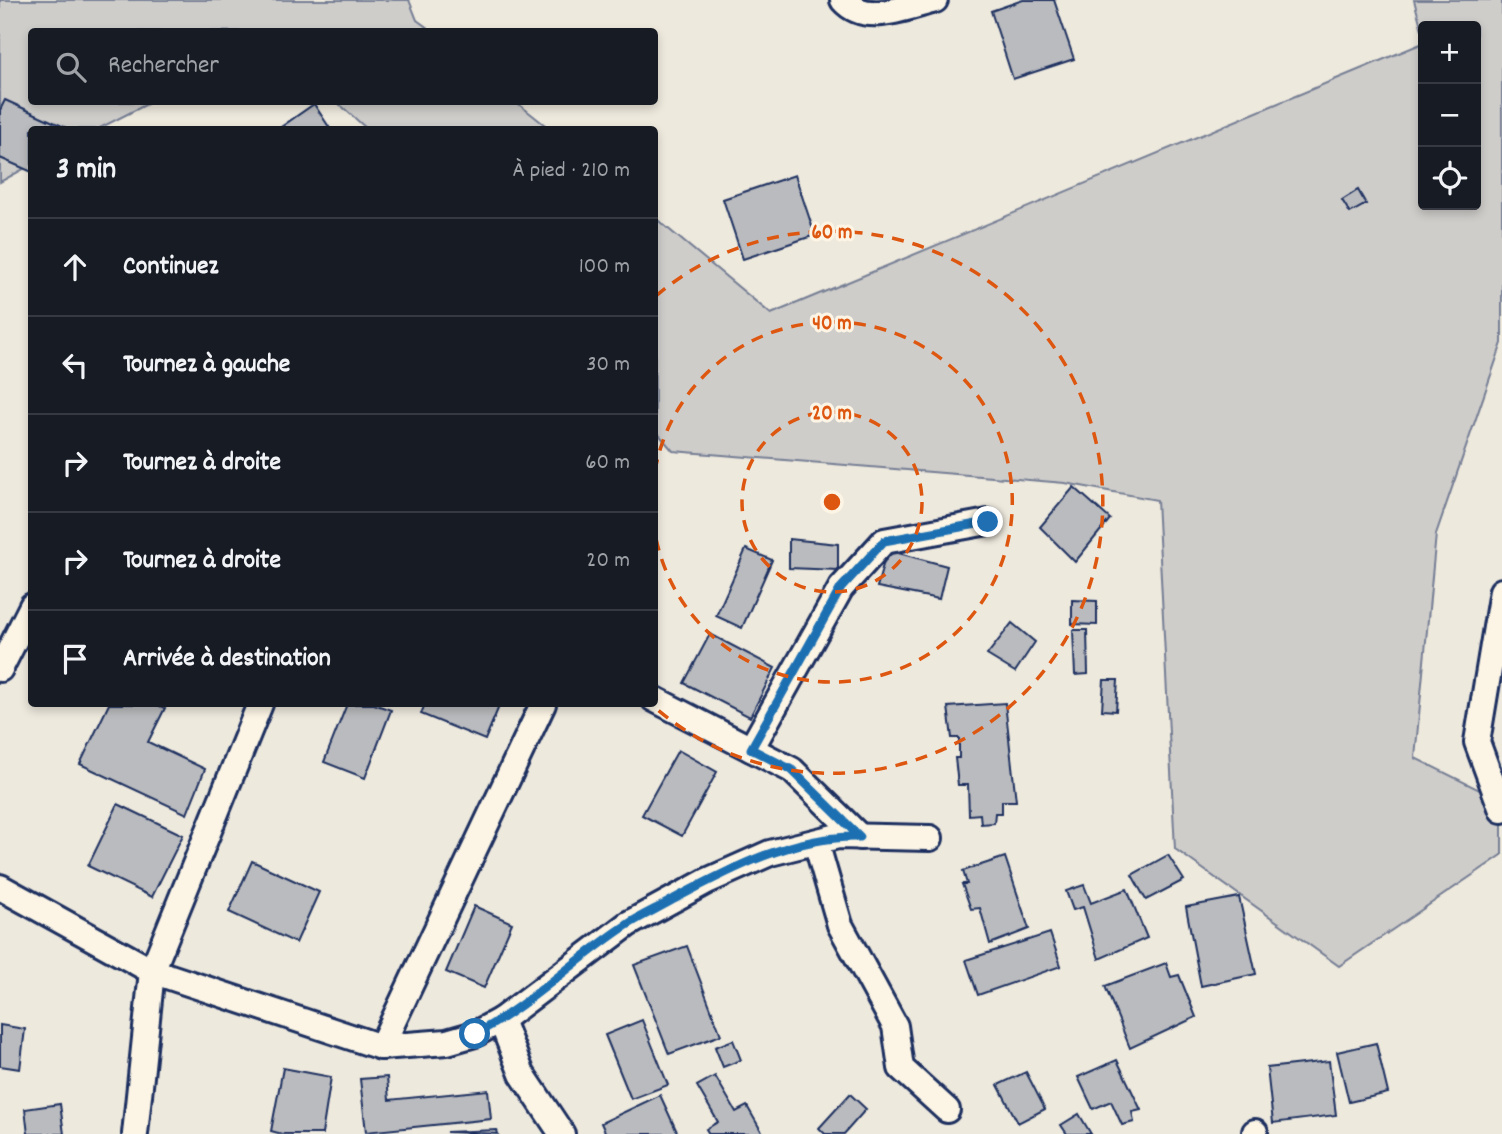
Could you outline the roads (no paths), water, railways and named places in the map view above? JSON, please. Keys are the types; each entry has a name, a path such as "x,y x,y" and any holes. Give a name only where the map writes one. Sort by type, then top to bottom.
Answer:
{"street":[{"path":"844,0 853,10 868,14 935,0"},
{"path":"751,749 841,588 884,541 988,522"},
{"path":"1502,591 1477,742 1502,810"},
{"path":"0,669 28,614"},
{"path":"658,701 792,770 860,837"},
{"path":"135,1134 152,971 259,707"},
{"path":"381,1046 542,707"},
{"path":"0,887 152,971 381,1046 447,1042 475,1034 501,1020 628,924 707,881 770,853 838,836 930,838"},
{"path":"816,842 840,925 895,1026 901,1068 947,1110"},
{"path":"501,1020 522,1074 562,1134"}]}
